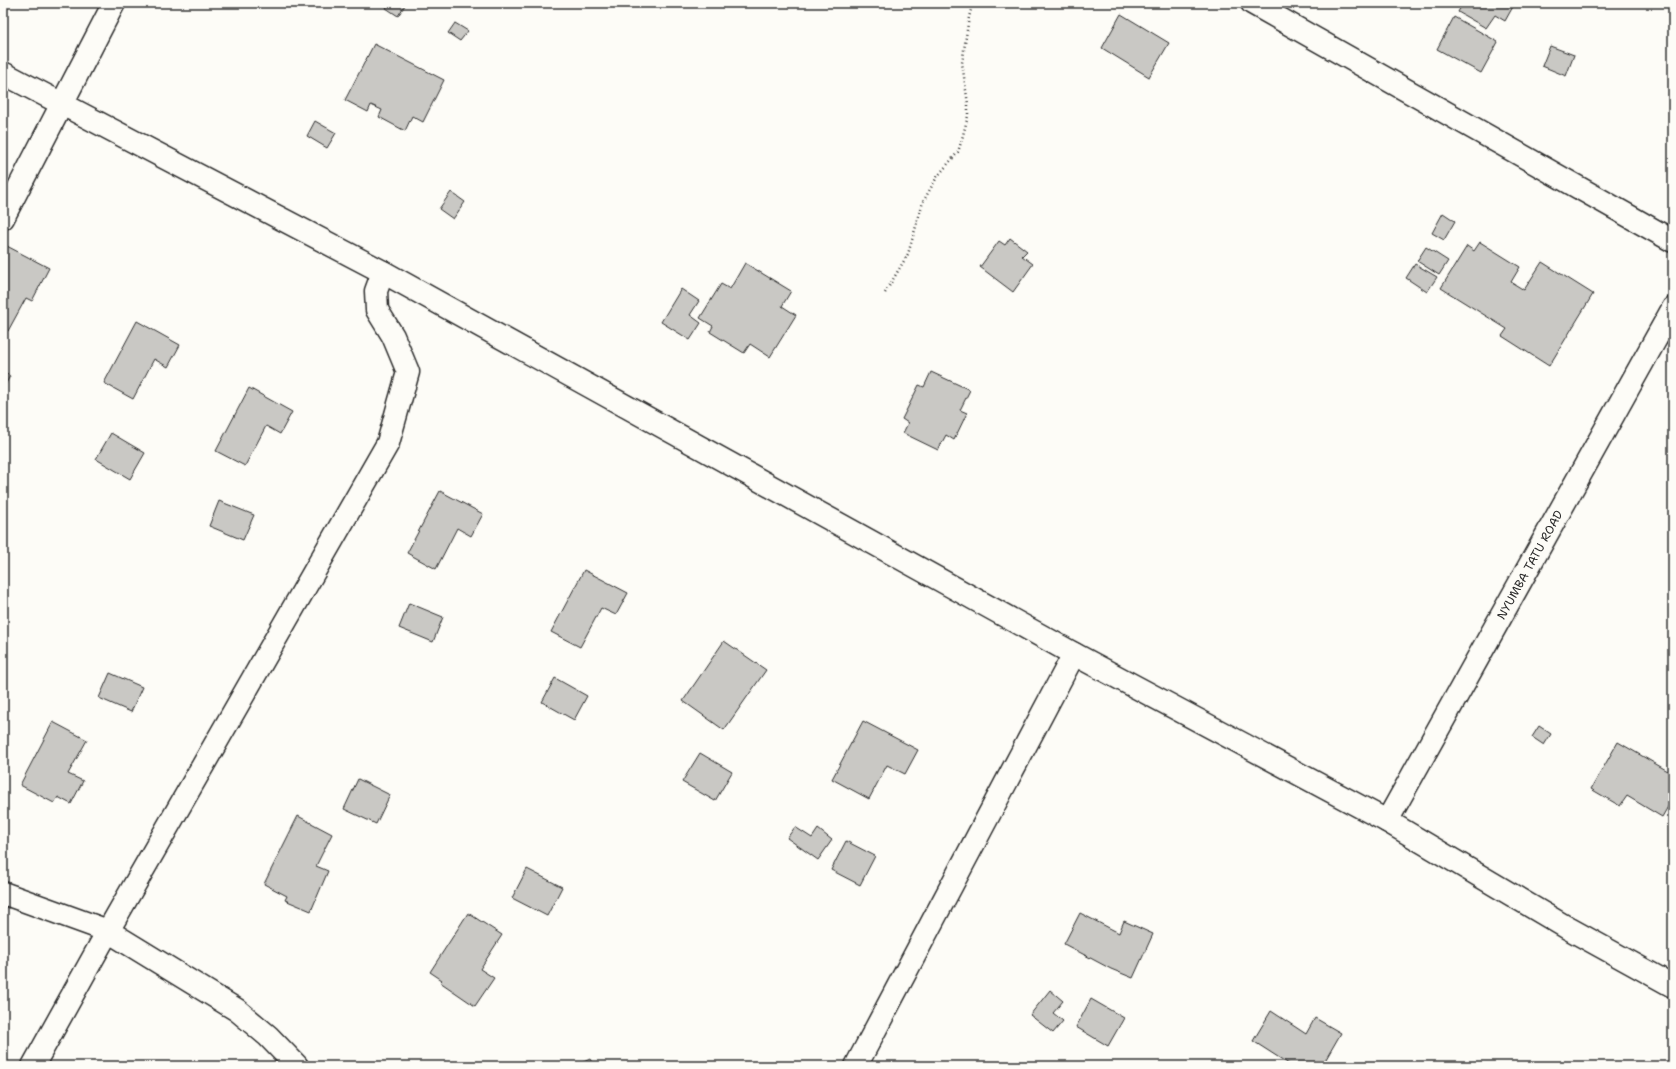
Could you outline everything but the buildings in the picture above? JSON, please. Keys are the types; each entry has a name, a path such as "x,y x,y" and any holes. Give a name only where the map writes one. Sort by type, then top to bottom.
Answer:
{"street":[{"path":"3,218 114,3"},
{"path":"1252,3 1673,241"},
{"path":"3,73 383,272 1074,654 1386,821 1566,927 1673,986"},
{"path":"33,1066 108,931 388,443 408,372 393,336 377,310 376,291 383,272"},
{"name":"NYUMBA TATU ROAD","path":"1386,821 1673,308"},
{"path":"856,1066 1074,654"},
{"path":"3,893 108,931 237,1010 268,1036 297,1066"}],"path":[{"path":"885,293 908,254 923,202 937,177 958,152 962,139 968,116 968,104 962,63 968,16 972,3"}]}
